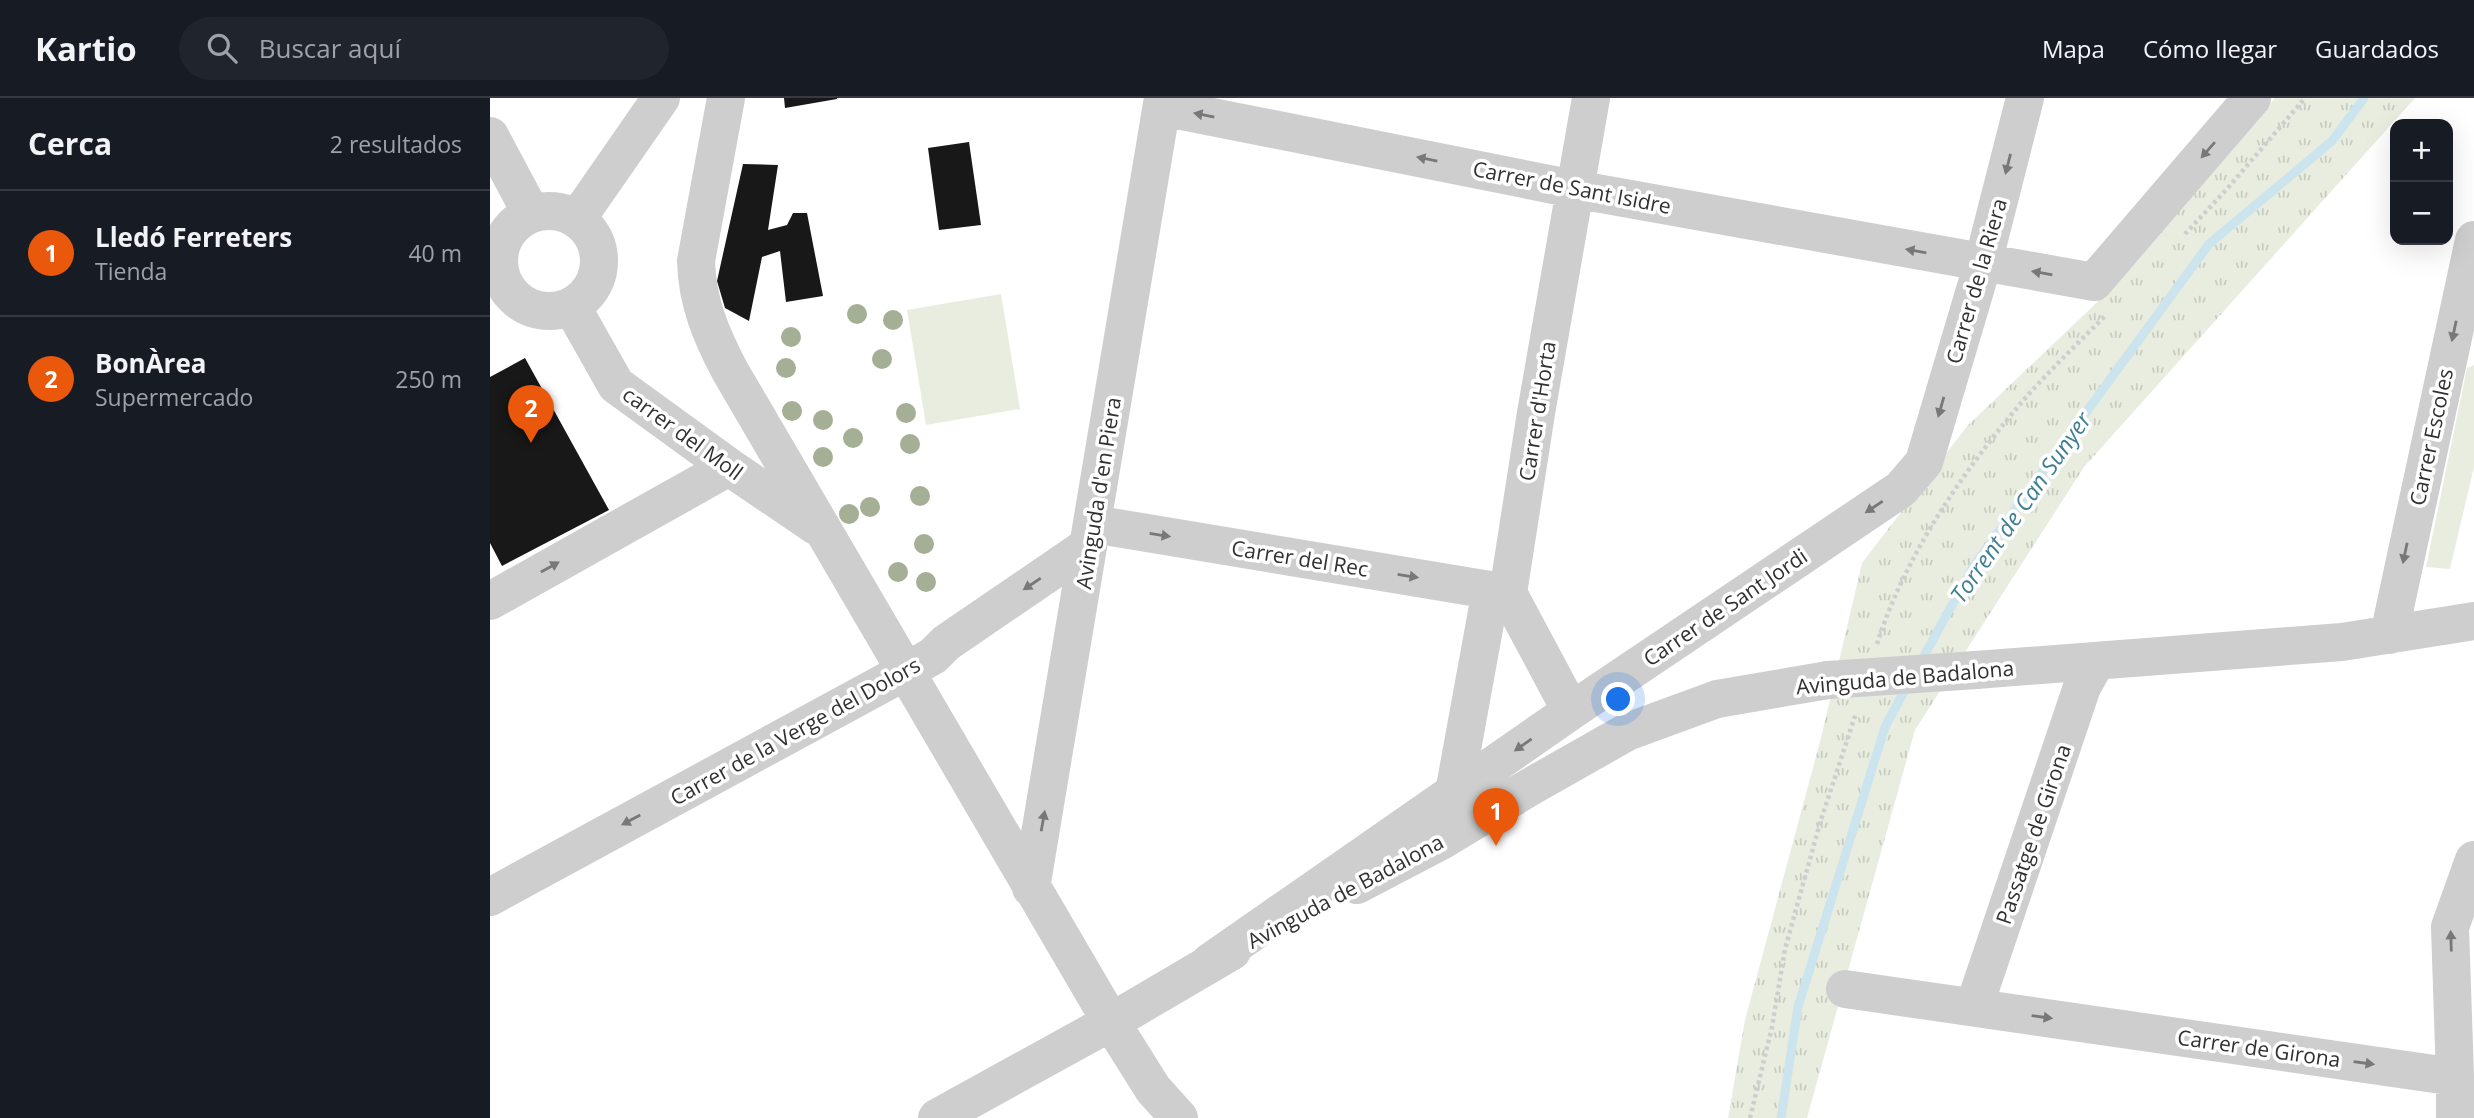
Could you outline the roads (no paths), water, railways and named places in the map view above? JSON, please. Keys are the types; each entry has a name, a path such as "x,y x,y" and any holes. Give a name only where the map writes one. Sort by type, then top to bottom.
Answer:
{"street":[{"path":"577,219 661,98"},
{"path":"726,98 696,261 696,283 710,332 730,371 1111,1022 1153,1089 1180,1118"},
{"name":"Carrer d'Horta","path":"1454,793 1500,591 1591,98"},
{"name":"Carrer de la Riera","path":"1924,462 1983,263 2025,98"},
{"name":"Carrer de Sant Isidre","path":"1163,102 1574,189 2094,282 2252,98"},
{"name":"Avinguda d'en Piera","path":"1031,888 1163,102"},
{"path":"490,135 531,213"},
{"path":"559,211 577,219 593,235 598,247 599,263 593,285 585,296 572,307 549,311 534,309 498,292 499,256 503,242 514,224 531,213 559,211"},
{"name":"Carrer Escoles","path":"2389,635 2474,240"},
{"name":"carrer del Moll","path":"572,307 616,385 729,467 824,531"},
{"name":"Carrer de Sant Jordi","path":"1210,962 1571,711 1901,489 1924,462"},
{"path":"490,601 729,467"},
{"name":"Carrer del Rec","path":"1090,535 1500,591"},
{"name":"Carrer de la Verge del Dolors","path":"490,897 933,656 946,643 1090,535"},
{"path":"1500,591 1571,711"},
{"name":"Avinguda de Badalona","path":"937,1118 1111,1022 1210,962 1441,841 1627,732 1717,699 1828,680 2342,642 2474,621"},
{"name":"Passatge de Girona","path":"1974,1007 2082,687 2096,662"},
{"path":"2455,1118 2450,927 2474,860"},
{"name":"Carrer de Girona","path":"1845,989 2455,1077"}],"waterway":[{"name":"Torrent de Can Sunyer","path":"1919,665 1973,567 2209,244 2332,141 2364,98"},
{"name":"Torrent de Can Sunyer","path":"1781,1118 1798,1007 1885,727 1907,686"}],"place":[{"name":"BonÀrea","path":"531,443"},
{"name":"Lledó Ferreters","path":"1496,846"}]}
